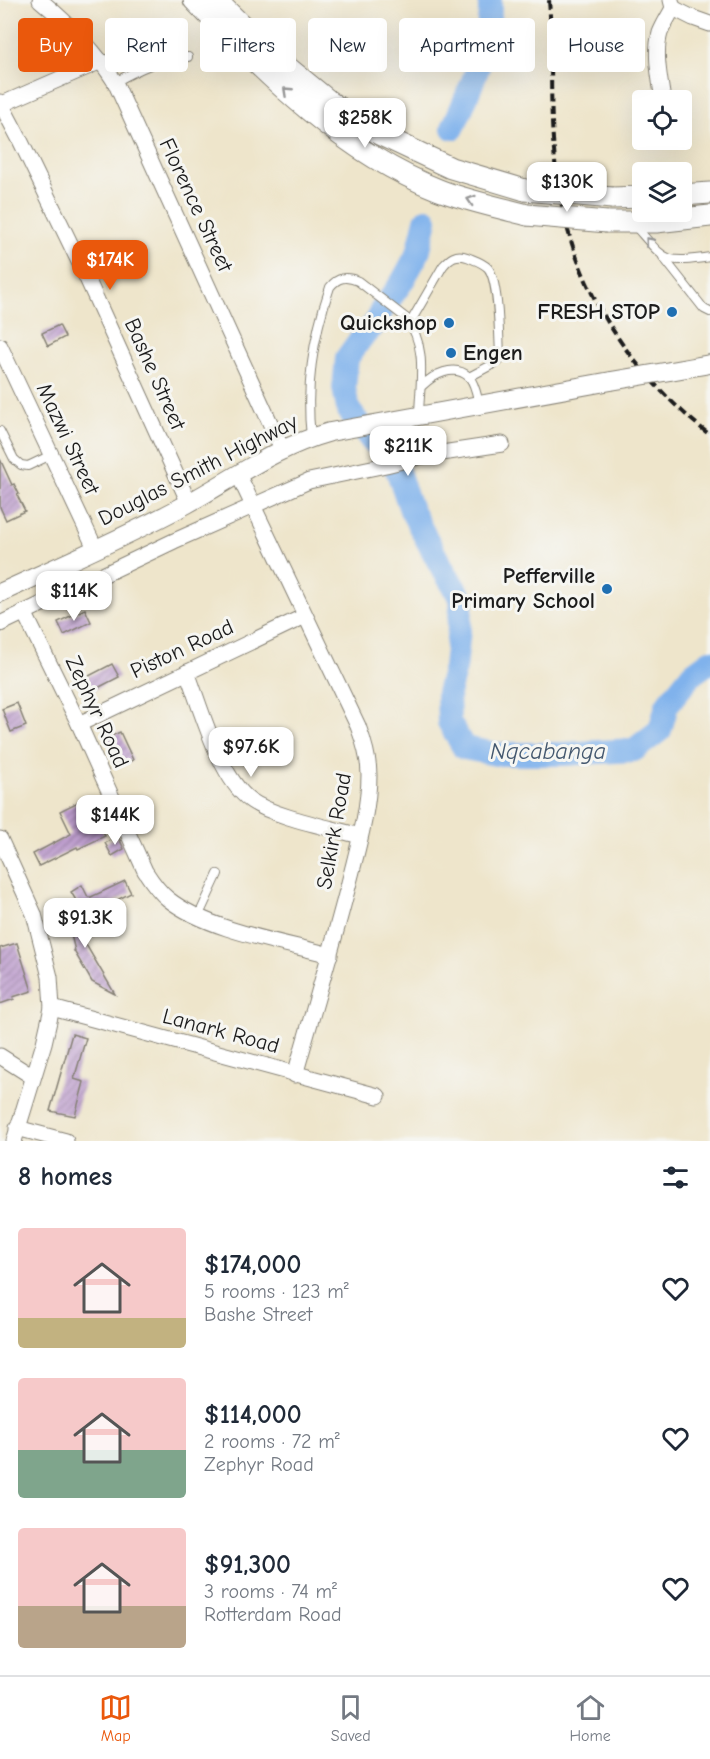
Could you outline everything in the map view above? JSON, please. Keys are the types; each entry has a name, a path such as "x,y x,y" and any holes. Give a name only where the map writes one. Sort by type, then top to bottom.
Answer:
{"main road":[{"path":"194,0 216,18"},
{"path":"216,0 228,18"},
{"path":"272,72 296,99 332,129 392,168 439,190 527,215 607,222 656,222 710,216"},
{"path":"288,72 379,134 452,168 525,190 612,198 632,197"},
{"path":"692,194 710,193"}],"street":[{"name":"Florence Street","path":"40,0 71,27 101,61 115,82 282,449"},
{"path":"662,90 658,44 660,32 672,4 693,18 710,24"},
{"path":"1,104 101,61"},
{"name":"Bashe Street","path":"1,104 85,274 189,503"},
{"name":"Mazwi Street","path":"0,346 96,550"},
{"name":"Douglas Smith Highway","path":"0,593 96,550 189,503 282,449 311,437 419,415 710,364"},
{"path":"0,624 309,481 422,456 502,444"},
{"name":"Selkirk Road","path":"238,474 364,741 369,774 368,794 360,836 330,954 295,1075"},
{"name":"Zephyr Road","path":"24,612 79,723 145,871 155,887 169,900 198,917 253,935 330,954"},
{"name":"Piston Road","path":"79,723 305,616"},
{"path":"187,672 226,770 237,788 251,801 267,808 360,836"},
{"path":"0,839 34,914 48,968 51,1008 44,1043 15,1135 66,1141"},
{"name":"Lanark Road","path":"51,1008 378,1096"},
{"path":"0,1056 33,1077"}],"lane":[{"path":"115,82 135,72"},
{"path":"631,221 704,309 710,312"},
{"path":"408,320 449,258 463,255 486,266 493,275 500,357 499,361 469,377"},
{"path":"663,257 686,261 710,257"},
{"path":"311,437 308,409 309,372 314,341 330,287 336,280 343,278 351,278 373,291 408,320 416,333 422,386 419,415"},
{"path":"422,386 431,376 456,371 469,377 480,405"},
{"path":"0,431 14,459 21,465 28,466 51,455"},
{"path":"198,917 218,874"}],"building":[{"path":"59,325 65,337 48,346 42,333"},
{"path":"0,459 12,485 14,484 19,494 17,495 25,511 6,520 0,507"},
{"path":"85,609 91,622 64,635 58,622"},
{"path":"112,664 119,677 92,691 85,678"},
{"path":"17,703 26,726 11,732 2,709"},
{"path":"120,732 133,760 120,766 107,738"},
{"path":"88,797 105,836 39,866 33,854 71,834 60,811"},
{"path":"118,836 124,849 112,856 105,843"},
{"path":"125,881 131,893 103,907 102,904 83,912 71,892 82,885 88,897 91,897"},
{"path":"79,906 86,937 82,938 115,994 92,982 74,951 65,910"},
{"path":"17,943 32,991 0,1004 0,948"},
{"path":"72,1034 86,1038 74,1079 84,1082 75,1116 50,1111"}],"waterway":[{"name":"Nqcabanga","path":"453,128 473,82 484,49 490,16 490,0"},
{"name":"Nqcabanga","path":"426,220 418,253 402,282 381,311 376,323 362,337 347,358 344,388 348,409 372,441 384,446 398,472 411,510 462,600 455,668 448,693 449,722 464,748 496,754 563,754 634,750 660,730 667,705 691,675 710,661"}],"railway":[{"path":"549,0 554,151 560,195 570,236 583,274 622,344 677,406 710,435"}],"place":[{"name":"FRESH STOP","path":"672,312"},
{"name":"Quickshop","path":"449,323"},
{"name":"Engen","path":"451,353"},
{"name":"Pefferville Primary School","path":"607,589"}]}
